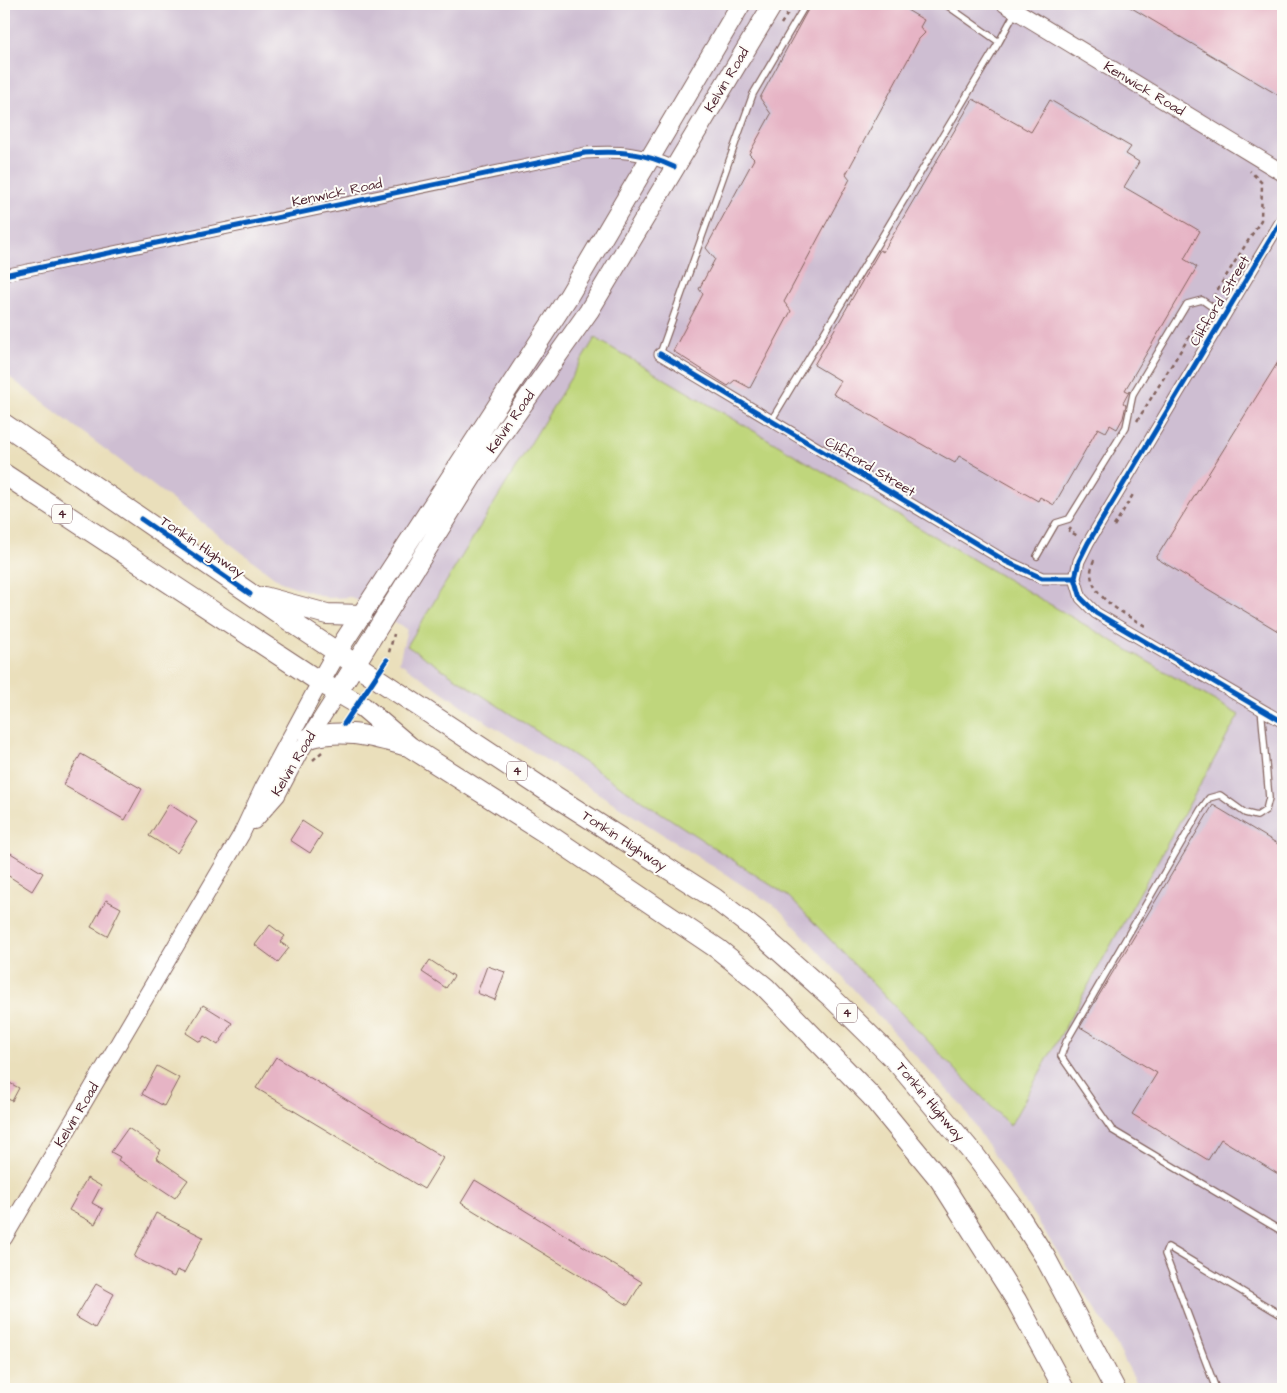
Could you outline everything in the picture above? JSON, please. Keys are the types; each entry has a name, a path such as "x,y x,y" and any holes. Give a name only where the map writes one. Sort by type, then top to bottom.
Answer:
{"highway":[{"name":"Tonkin Highway","path":"4,424 250,594 554,796 714,898 758,932 843,1009 894,1059 976,1157 1012,1205 1044,1257 1115,1389"},
{"name":"4","path":"4,474 329,687 363,707 410,747 555,839 710,944 765,987 871,1096 940,1180 1016,1300 1064,1389"},
{"path":"250,594 327,614 362,615"},
{"path":"308,738 342,732 377,738 410,747"}],"main road":[{"name":"Kelvin Road","path":"241,836 277,795 308,738 329,687 338,652 568,297 741,4"},
{"name":"Kelvin Road","path":"4,1238 241,836 263,788 329,687 357,664 476,472 588,310 773,4"},
{"name":"Kenwick Road","path":"1011,7 1283,174"}],"street":[{"name":"Kenwick Road","path":"4,275 585,152 622,151 650,156 674,167"},
{"name":"Clifford Street","path":"660,354 1007,562 1042,578 1075,578 1079,561 1088,543 1283,218"},
{"path":"1075,578 1081,598 1096,613 1283,722"}],"lane":[{"path":"660,354 753,94 806,4"},
{"path":"945,4 998,42"},
{"path":"771,421 998,42 1011,7"},
{"path":"1038,556 1056,522 1069,519 1126,427 1134,394 1187,304 1202,300 1225,316"},
{"path":"1261,708 1269,798 1266,810 1257,816 1245,814 1220,795 1209,798 1201,808 1076,1025 1061,1056 1112,1130 1283,1232"},
{"path":"1216,1389 1165,1254 1168,1247 1283,1316"}],"path":[{"path":"1136,422 1262,220 1262,183 1244,165 1250,153"},
{"path":"1109,533 1134,493"},
{"path":"1074,522 1069,531 1099,550 1091,573 1096,589 1107,603 1156,633 1151,644"},
{"path":"376,677 387,660"}],"shaded area":[{"path":"4,4 1283,4 1283,1389 1140,1389 1106,1326 962,1106 778,908 471,712 399,662 407,629 351,597 328,598 281,582 4,373"}],"green space":[{"path":"595,338 1239,715 1010,1126 789,897 407,646"}],"building":[{"path":"811,4 901,4 924,20 920,27 925,33 919,39 846,174 850,179 784,302 791,311 750,388 735,380 728,386 673,351 703,294 699,289 715,259 706,248 754,159 749,154 771,114 760,98"},
{"path":"1125,4 1283,4 1283,98"},
{"path":"973,99 1031,132 1050,100 1131,147 1126,154 1139,162 1124,187 1200,231 1184,259 1197,267 1125,390 1129,392 1123,403 1126,405 1123,418 1117,429 1110,425 1106,432 1098,428 1054,505 1040,497 1038,501 959,456 955,463 833,394 841,381 814,365 880,250 883,252"},
{"path":"1283,354 1283,634 1156,558"},
{"path":"81,754 142,789 125,820 63,785"},
{"path":"169,804 197,822 177,853 149,836"},
{"path":"1213,805 1283,847 1283,1177 1221,1139 1208,1160 1132,1114 1157,1073 1080,1027"},
{"path":"302,821 322,834 310,853 290,840"},
{"path":"4,849 43,873 32,891 4,873"},
{"path":"106,900 121,908 107,936 91,927"},
{"path":"270,925 285,936 280,942 289,948 278,962 255,945"},
{"path":"430,960 454,976 446,988 422,972"},
{"path":"487,966 505,972 495,1000 477,993"},
{"path":"203,1005 232,1023 218,1045 204,1036 200,1042 186,1033"},
{"path":"276,1057 443,1158 424,1189 256,1088"},
{"path":"157,1066 179,1078 164,1106 142,1094"},
{"path":"4,1080 19,1088 12,1101 4,1097"},
{"path":"128,1128 161,1150 156,1158 188,1180 175,1198 118,1160 120,1157 111,1152"},
{"path":"87,1178 101,1186 92,1203 103,1209 95,1224 69,1210"},
{"path":"475,1180 642,1282 628,1305 461,1203"},
{"path":"156,1213 203,1237 184,1273 177,1270 174,1277 134,1257"},
{"path":"96,1284 114,1294 95,1328 76,1317"}],"cycle path":[{"path":"4,275 585,153 610,152 641,155 674,167"},
{"path":"1075,578 1079,561 1088,543 1283,218"},
{"path":"660,354 1007,562 1042,578 1075,578 1081,598 1096,613 1283,722"},
{"path":"141,519 250,594"},
{"path":"344,724 387,660"}]}
